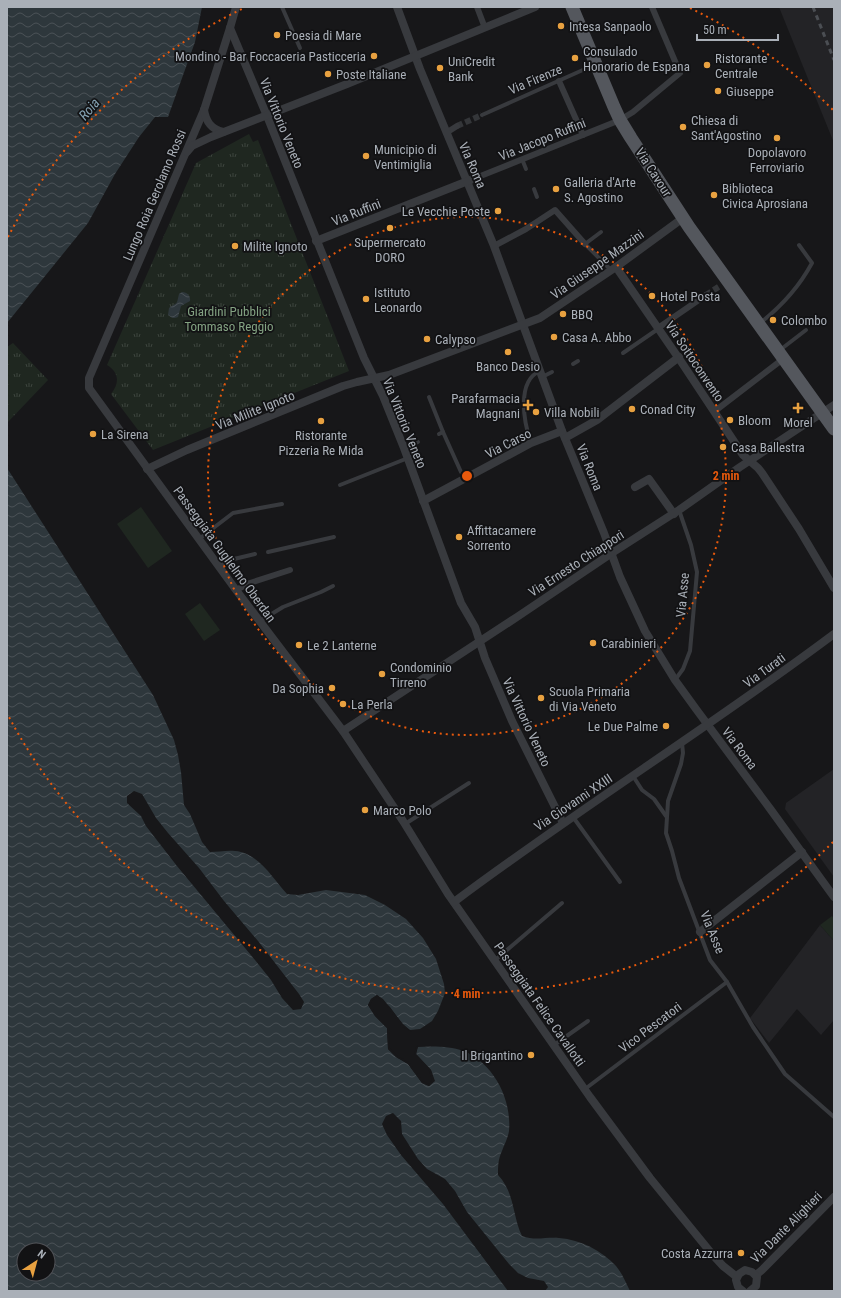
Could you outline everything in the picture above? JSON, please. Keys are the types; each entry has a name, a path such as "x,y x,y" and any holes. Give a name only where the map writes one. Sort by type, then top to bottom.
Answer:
{"main road":[{"name":"Via Cavour","path":"572,7 620,120 726,282 759,324 834,429"}],"street":[{"name":"Lungo Roia Gerolamo Rossi","path":"90,390 88,385 89,378 204,110 236,7"},
{"name":"Via Roma","path":"397,7 446,132 470,181 564,435 620,575 645,631 675,680 834,897"},
{"path":"477,7 485,28"},
{"path":"184,155 192,146 223,132 267,116 535,7"},
{"name":"Via Jacopo Ruffini","path":"470,181 620,120 633,112 680,73 652,7"},
{"name":"Via Vittorio Veneto","path":"230,28 364,358 383,396 404,448 461,603 475,627 485,658 512,721 563,823"},
{"path":"559,81 583,135"},
{"path":"204,110 205,116 211,126 216,130 223,132"},
{"path":"446,132 457,126"},
{"name":"Via Ruffini","path":"316,241 470,181"},
{"name":"Via Sottoconvento","path":"494,246 526,229 555,210 585,244"},
{"name":"Via Giuseppe Mazzini","path":"374,378 389,375 540,318 614,269 683,218"},
{"name":"Via Sottoconvento","path":"614,269 679,357 749,461 758,468 780,500 834,588"},
{"path":"658,328 706,295"},
{"path":"715,411 780,355"},
{"name":"Via Carso","path":"423,502 531,443 564,435 597,420 679,357"},
{"name":"Via Milite Ignoto","path":"147,469 193,448 344,386 374,378"},
{"name":"Passeggiata Guglielmo Oberdan","path":"90,390 236,590 343,731"},
{"name":"Via Ernesto Chiappori","path":"343,731 612,553 677,512 749,461 834,404"},
{"name":"Via Asse","path":"635,487 649,479 677,512"},
{"path":"236,590 250,583 290,570"},
{"name":"Via Turati","path":"708,725 770,682 834,634"},
{"name":"Via Giovanni XXIII","path":"454,902 563,823 708,725"},
{"name":"Passeggiata Felice Cavallotti","path":"343,731 405,824 439,881 585,1089 650,1178 712,1254 723,1266 737,1277"},
{"path":"700,932 802,852"},
{"name":"Via Dante Alighieri","path":"756,1275 834,1197"},
{"path":"743,1291 736,1284 737,1277 745,1270 756,1275 757,1283 751,1291"}],"lane":[{"path":"282,7 300,48"},
{"name":"Via Firenze","path":"482,115 596,64"},
{"path":"522,159 526,169"},
{"path":"534,189 537,197"},
{"path":"585,244 601,232"},
{"name":"Via Sottoconvento","path":"585,244 614,269"},
{"path":"759,324 788,298 803,279 812,263 799,245"},
{"path":"623,353 658,328"},
{"path":"780,355 806,330"},
{"path":"573,364 578,361"},
{"path":"531,443 525,420 524,398 533,374 552,372"},
{"path":"429,397 441,433 461,472"},
{"path":"404,448 418,442"},
{"path":"340,485 408,458"},
{"path":"199,539 233,514 282,504"},
{"name":"Via Asse","path":"675,680 683,669 690,651 697,572 691,545 677,512"},
{"path":"268,552 334,537"},
{"path":"219,566 234,559 255,554"},
{"path":"259,621 283,607 333,586"},
{"name":"Via Asse","path":"682,742 683,753 681,764 668,801 666,834 679,878 710,960 727,982 752,1027 785,1074 834,1117"},
{"path":"633,776 642,790 654,799 667,816"},
{"path":"405,824 469,783"},
{"path":"573,817 620,882"},
{"path":"494,961 562,903"},
{"name":"Vico Pescatori","path":"585,1089 727,982"},
{"path":"554,1044 588,1020"}],"shaded area":[{"path":"779,7 834,7 834,143"},
{"path":"834,769 834,877 785,809 786,803"},
{"path":"820,925 834,941 834,1020 821,1035 797,1009 769,1043 750,1018"}],"green space":[{"name":"Giardini Pubblici Tommaso Reggio","path":"249,134 253,142 258,140 349,371 153,450 111,394 116,386 117,378 114,371 107,365 196,163"},
{"path":"13,343 48,380 7,423 7,347"},
{"path":"141,507 172,551 148,568 117,524"},
{"path":"200,603 220,630 204,641 185,614"},
{"path":"832,916 834,919 834,941 820,925"}],"water":[{"name":"Roia","path":"7,7 202,7 195,42 168,117 155,117 139,137 115,174 88,223 7,323"},
{"path":"182,292 186,293 190,297 190,301 181,306 178,317 173,318 168,315 169,308 176,303 179,294"},
{"path":"7,468 153,695 174,740 181,772 184,805 190,814 202,842 210,852 235,851 251,856 265,868 287,894 298,895 326,890 365,895 385,905 406,919 423,938 436,959 444,984 445,993 438,1011 432,1021 420,1029 410,1030 403,1025 390,1007 377,995 371,999 368,1005 375,1016 387,1028 388,1049 396,1057 408,1064 422,1083 429,1086 434,1081 431,1070 416,1054 418,1047 429,1046 458,1049 484,1064 499,1084 507,1107 509,1131 500,1157 498,1175 508,1189 522,1236 531,1238 567,1239 590,1247 604,1255 616,1266 630,1291 7,1291"}],"pier":[{"path":"134,791 142,794 156,818 199,868 299,994 304,1002 301,1009 293,1010 282,998 271,980 177,866 146,826 141,816 127,803 127,796"},
{"path":"377,995 383,999 403,1024 412,1032 401,1026 382,1000 377,997 370,1005 389,1028 390,1048 398,1056 410,1063 423,1081 429,1084 432,1080 429,1071 414,1054 418,1045 416,1054 431,1070 435,1081 429,1086 422,1083 408,1064 396,1057 388,1049 387,1028 375,1016 368,1005 371,999"},
{"path":"393,1113 401,1121 402,1134 418,1159 427,1169 445,1179 455,1191 467,1212 509,1264 518,1273 528,1278 544,1281 548,1287 545,1291 508,1291 443,1204 401,1155 387,1135 382,1124 386,1116"}],"tunnel":[{"path":"457,126 482,115"},
{"path":"706,295 720,286"}],"railway":[{"path":"813,7 834,60"}],"place":[{"name":"Intesa Sanpaolo","path":"561,26"},
{"name":"Poesia di Mare","path":"277,35"},
{"name":"Mondino - Bar Foccaceria Pasticceria","path":"374,56"},
{"name":"Consulado Honorario de Espana","path":"575,58"},
{"name":"Ristorante Centrale","path":"707,65"},
{"name":"UniCredit Bank","path":"440,68"},
{"name":"Poste Italiane","path":"328,74"},
{"name":"Giuseppe","path":"718,91"},
{"name":"Chiesa di Sant'Agostino","path":"683,127"},
{"name":"Dopolavoro Ferroviario","path":"777,138"},
{"name":"Municipio di Ventimiglia","path":"366,156"},
{"name":"Galleria d'Arte S. Agostino","path":"556,189"},
{"name":"Biblioteca Civica Aprosiana","path":"714,195"},
{"name":"Le Vecchie Poste","path":"498,211"},
{"name":"Supermercato DORO","path":"390,228"},
{"name":"Milite Ignoto","path":"235,246"},
{"name":"Hotel Posta","path":"652,296"},
{"name":"Istituto Leonardo","path":"366,299"},
{"name":"BBQ","path":"563,314"},
{"name":"Colombo","path":"773,320"},
{"name":"Casa A. Abbo","path":"554,337"},
{"name":"Calypso","path":"427,339"},
{"name":"Banco Desio","path":"508,352"},
{"name":"Parafarmacia Magnani","path":"528,405"},
{"name":"Morel","path":"798,408"},
{"name":"Conad City","path":"632,409"},
{"name":"Villa Nobili","path":"536,412"},
{"name":"Bloom","path":"730,420"},
{"name":"Ristorante Pizzeria Re Mida","path":"321,421"},
{"name":"La Sirena","path":"93,434"},
{"name":"Casa Ballestra","path":"723,447"},
{"name":"Affittacamere Sorrento","path":"459,537"},
{"name":"Carabinieri","path":"593,643"},
{"name":"Le 2 Lanterne","path":"299,645"},
{"name":"Condominio Tirreno","path":"382,674"},
{"name":"Da Sophia","path":"332,688"},
{"name":"Scuola Primaria di Via Veneto","path":"541,698"},
{"name":"La Perla","path":"343,704"},
{"name":"Le Due Palme","path":"666,726"},
{"name":"Marco Polo","path":"365,810"},
{"name":"Il Brigantino","path":"531,1055"},
{"name":"Costa Azzurra","path":"741,1253"}]}
